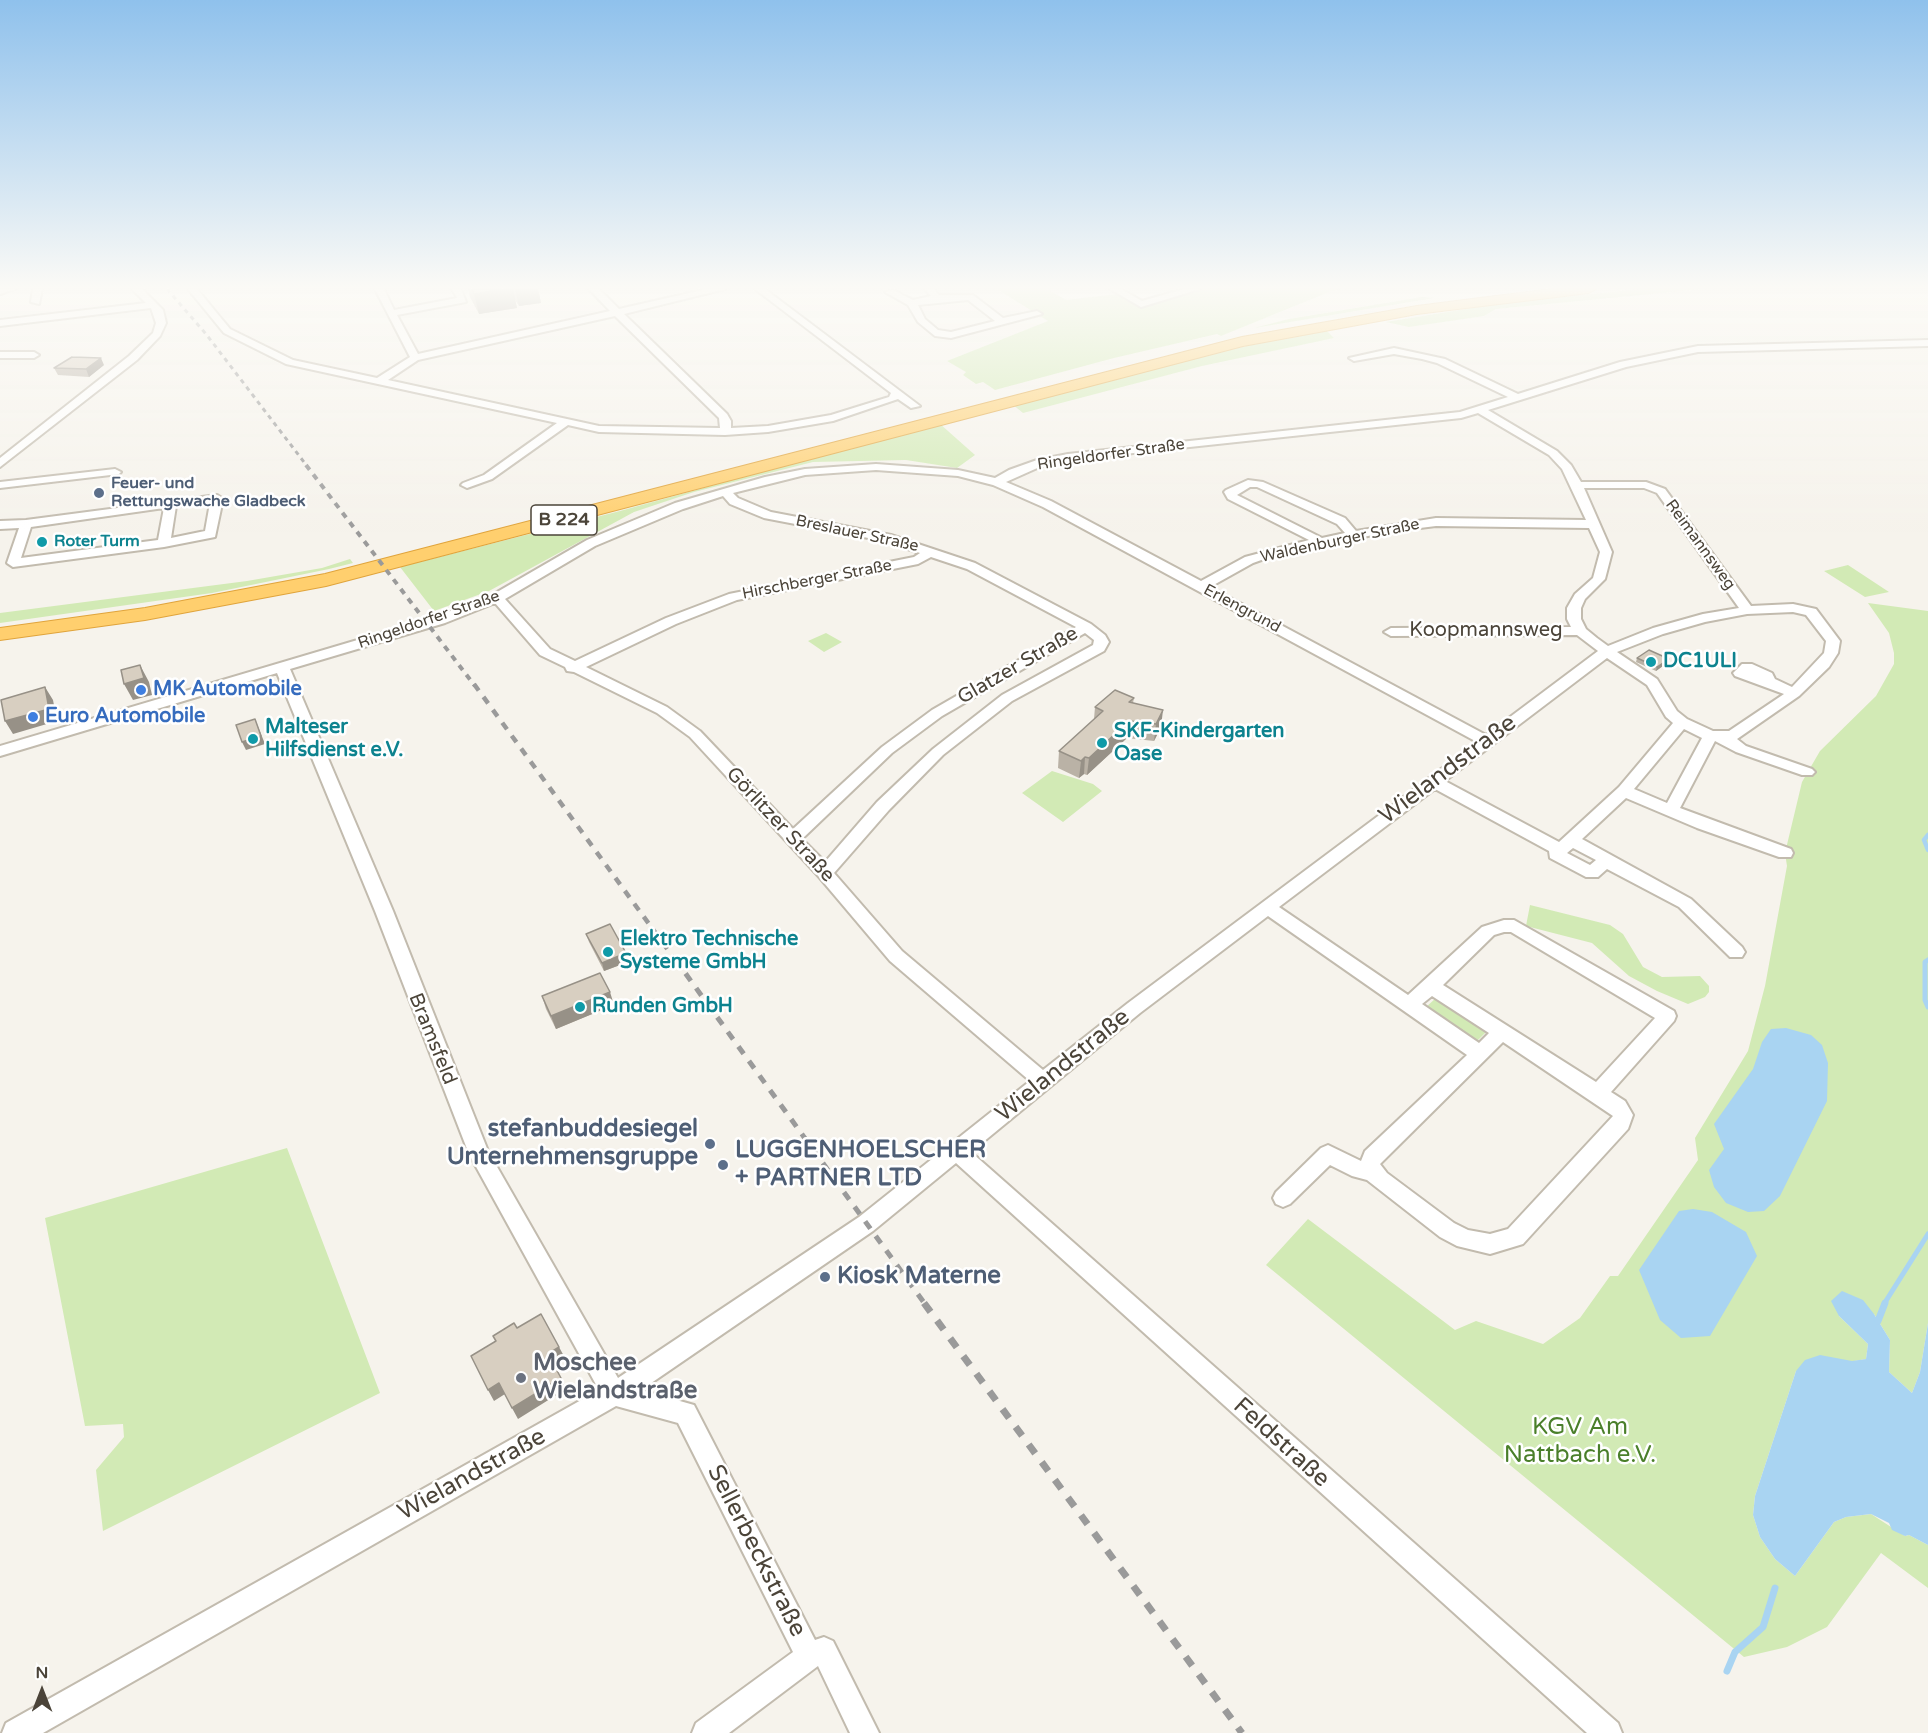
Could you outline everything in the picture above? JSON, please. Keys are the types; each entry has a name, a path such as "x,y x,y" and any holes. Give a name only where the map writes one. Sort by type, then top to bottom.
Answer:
{"highway":[{"name":"B 224","path":"0,627 197,599 348,569 1113,370"},
{"name":"B 224","path":"0,634 145,615 326,580 520,532 1113,370"}],"street":[{"path":"0,464 117,370"},
{"path":"325,370 564,423 633,432 725,432 815,422 895,396"},
{"path":"378,382 397,370"},
{"path":"676,370 723,416 726,421 725,432"},
{"path":"862,370 895,396 915,406"},
{"path":"1460,370 1519,398"},
{"name":"Ringeldorfer Straße","path":"0,751 440,620 498,598 591,543 627,526 724,491 805,472 876,467 917,468 997,482 1013,472 1041,462 1068,457 1442,418 1480,410 1606,370"},
{"path":"1480,410 1553,453 1566,467 1577,485 1606,552 1599,579 1580,597 1574,608 1574,619 1580,631 1652,682 1671,714 1682,722 1741,749 1807,772"},
{"path":"467,485 488,477 564,423"},
{"path":"0,485 115,472"},
{"name":"Erlengrund","path":"997,482 1047,504 1485,740"},
{"path":"1321,542 1232,497 1230,492 1248,483 1259,484 1341,521 1353,535"},
{"name":"Reimannsweg","path":"1577,485 1646,485 1661,491 1747,610"},
{"name":"Breslauer Straße","path":"724,491 734,501 768,515 887,538 971,566 1086,627"},
{"path":"0,525 26,524 171,503 217,499 211,534 164,543 13,563 26,524"},
{"path":"164,543 171,503"},
{"name":"Waldenburger Straße","path":"1200,586 1250,560 1275,551 1410,524 1436,522 1594,524"},
{"name":"Hirschberger Straße","path":"572,668 671,621 734,597 918,560 931,551"},
{"name":"Görlitzer Straße","path":"498,598 545,652 572,668 662,710 695,734 825,873 896,956 1043,1081"},
{"name":"Wielandstraße","path":"16,1733 614,1395 866,1224 1134,1008 1268,908 1485,740 1607,651 1658,631 1747,610 1793,608 1811,612 1833,641 1831,653 1824,664 1794,693"},
{"name":"Glatzer Straße","path":"793,838 887,750 937,713 1086,627 1101,638 1102,642 1098,648 1007,698 938,752 883,806 825,873"},
{"name":"Koopmannsweg","path":"1391,632 1580,631"},
{"name":"Bramsfeld","path":"282,668 384,910 478,1154 614,1395"},
{"path":"1671,811 1716,736 1740,732 1794,693 1768,681"},
{"path":"1682,722 1624,791 1556,854 1592,873 1605,861 1685,903 1736,952"},
{"path":"1433,781 1565,845"},
{"path":"1624,791 1785,853"},
{"path":"1268,908 1480,1054"},
{"path":"1408,1006 1488,932 1504,926 1514,926 1667,1016 1597,1094"},
{"path":"1283,1198 1328,1154 1359,1170 1372,1172 1447,1230 1477,1242 1504,1241 1515,1237 1622,1123 1623,1115 1618,1107 1431,986"},
{"path":"1372,1172 1372,1157 1502,1032"},
{"name":"Feldstraße","path":"956,1151 1608,1733"},
{"name":"Sellerbeckstraße","path":"614,1395 686,1413 809,1656 824,1650 865,1733"},
{"path":"706,1733 809,1656"}],"green space":[{"path":"962,370 1070,370 995,390 983,382 976,384 963,375 966,372"},
{"path":"1150,370 1187,370 1023,413 1012,404"},
{"path":"939,423 975,455 957,468 906,460 813,462 694,492 634,512 489,591 434,611 400,567 620,511"},
{"path":"350,559 353,563 212,593 0,623 0,613 247,581 322,568"},
{"path":"1848,565 1889,592 1865,597 1824,571"},
{"name":"KGV Am Nattbach e.V.","path":"1868,603 1928,611 1928,1323 1920,1372 1912,1393 1889,1372 1890,1340 1874,1314 1839,1316 1868,1344 1866,1359 1796,1371 1755,1496 1753,1515 1760,1537 1775,1559 1795,1576 1834,1522 1846,1517 1871,1514 1905,1536 1909,1535 1928,1545 1928,1588 1881,1553 1827,1627 1787,1647 1744,1657 1266,1265 1308,1219 1455,1330 1476,1321 1543,1344 1580,1318 1610,1276 1618,1276 1698,1160 1695,1138 1748,1051 1765,986 1787,866 1785,853 1802,782 1820,751 1876,696 1894,664 1889,633"},
{"path":"826,633 842,642 824,652 808,641"},
{"path":"1052,771 1093,784 1102,791 1063,822 1022,793"},
{"path":"1530,905 1610,925 1623,934 1643,967 1662,977 1700,976 1709,986 1709,992 1705,997 1688,1004 1657,991 1629,976 1592,943 1526,926"},
{"path":"1437,997 1488,1030 1475,1043 1424,1009"},
{"path":"287,1148 380,1393 103,1531 96,1470 124,1437 123,1424 85,1426 45,1218"}],"water":[{"path":"1786,1028 1811,1035 1822,1045 1828,1063 1827,1101 1780,1196 1764,1211 1748,1212 1726,1203 1714,1187 1709,1170 1724,1149 1714,1124 1753,1069 1762,1042 1771,1029"},
{"path":"1693,1209 1712,1212 1746,1232 1757,1256 1710,1336 1681,1338 1660,1320 1639,1270 1679,1211"},
{"path":"1842,1291 1863,1300 1874,1314 1890,1340 1889,1372 1912,1393 1920,1372 1928,1323 1928,1545 1909,1535 1905,1536 1892,1530 1889,1523 1871,1514 1846,1517 1834,1522 1795,1576 1775,1559 1760,1537 1753,1515 1755,1496 1796,1371 1805,1360 1820,1355 1852,1361 1866,1359 1868,1344 1839,1316 1831,1301"}],"building":[{"path":"1649,650 1669,659 1657,667 1637,658"},
{"path":"140,665 144,678 124,684 121,670"},
{"path":"45,687 49,709 5,721 1,700"},
{"path":"1115,690 1134,698 1129,702 1163,710 1156,724 1129,721 1089,758 1085,757 1081,761 1059,751 1103,711 1095,707"},
{"path":"255,719 261,736 242,742 236,725"},
{"name":"Elektro Technische Systeme GmbH","path":"610,924 626,953 602,963 586,934"},
{"path":"600,973 610,992 551,1016 542,996"},
{"name":"Moschee Wielandstraße","path":"541,1314 559,1347 548,1354 561,1378 512,1408 499,1383 488,1390 471,1356 496,1341 493,1336 514,1323 517,1328"}],"waterway":[{"path":"1928,835 1924,840 1928,850"},
{"path":"1928,960 1925,962 1925,1000 1928,1007"},
{"path":"1884,1304 1928,1234"},
{"path":"1878,1321 1885,1303"},
{"path":"1727,1671 1735,1652 1763,1627 1775,1588"}],"railway":[{"path":"233,370 307,466"},
{"path":"306,465 475,686"},
{"path":"474,684 676,961"},
{"path":"675,959 925,1304"},
{"path":"924,1303 1242,1733"}],"place":[{"name":"Feuer- und Rettungswache Gladbeck","path":"99,493"},
{"name":"Roter Turm","path":"42,542"},
{"name":"DC1ULI","path":"1651,662"},
{"name":"MK Automobile","path":"141,690"},
{"name":"Euro Automobile","path":"33,717"},
{"name":"Malteser Hilfsdienst e.V.","path":"253,739"},
{"name":"SKF-Kindergarten Oase","path":"1102,743"},
{"name":"Elektro Technische Systeme GmbH","path":"608,952"},
{"name":"Runden GmbH","path":"580,1007"},
{"name":"stefanbuddesiegel Unternehmensgruppe","path":"710,1144"},
{"name":"LUGGENHOELSCHER + PARTNER LTD","path":"723,1165"},
{"name":"Kiosk Materne","path":"825,1277"},
{"name":"Moschee Wielandstraße","path":"521,1378"}]}
